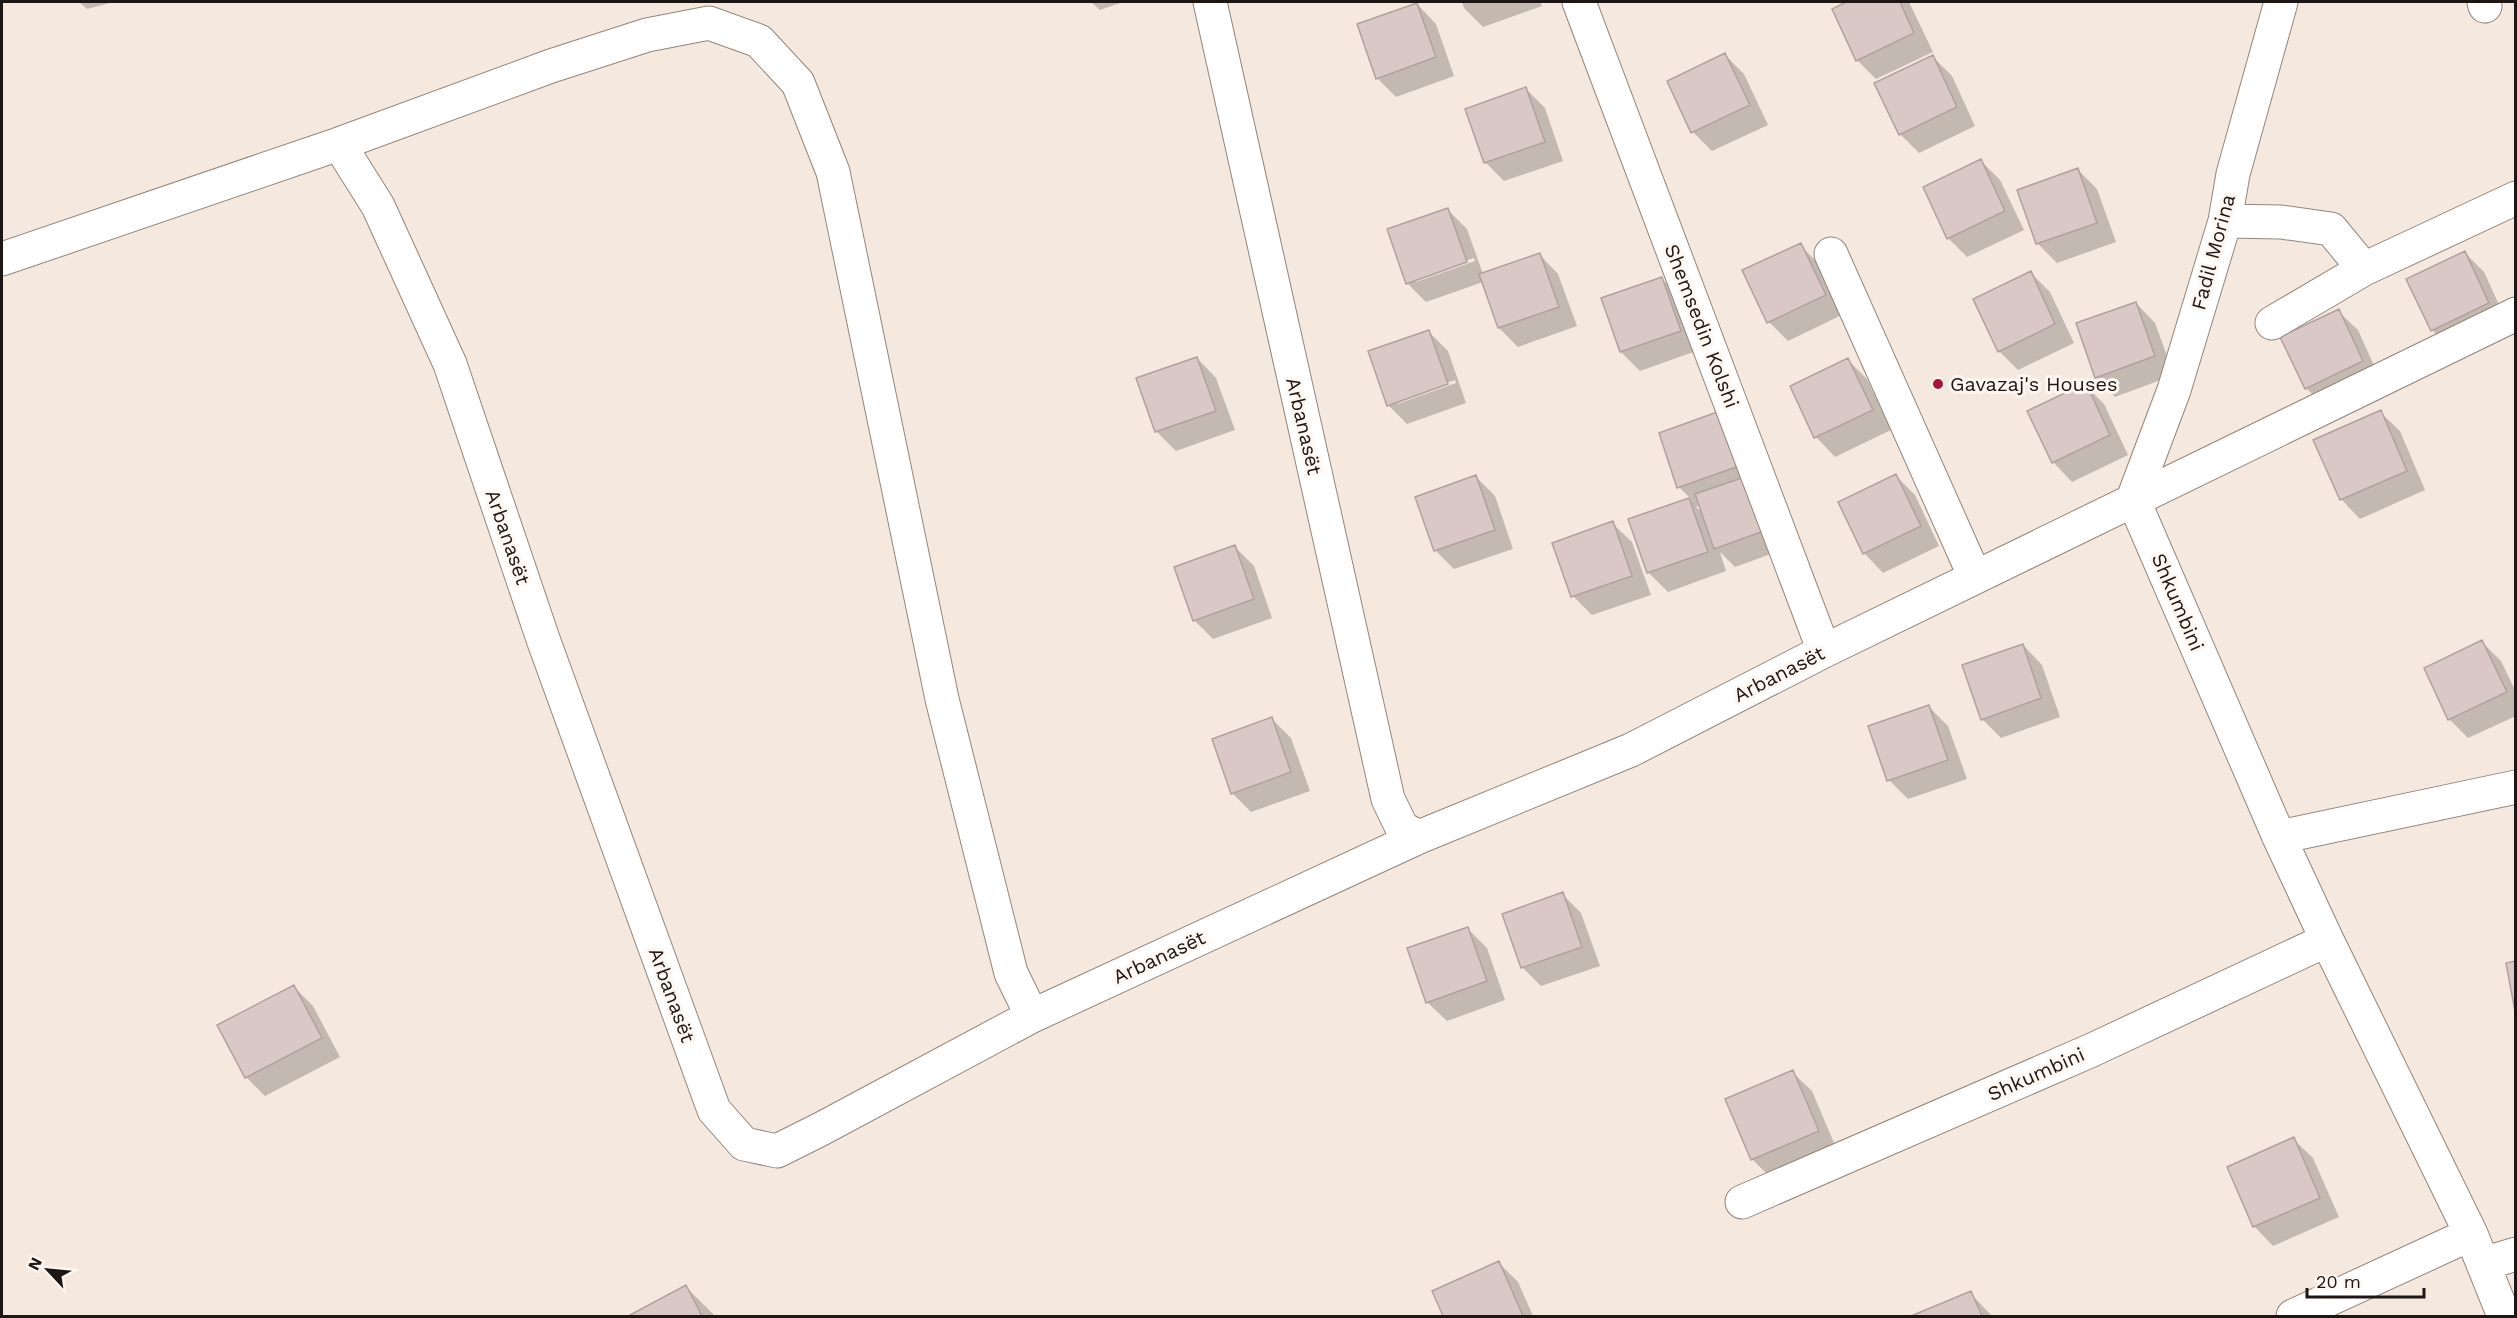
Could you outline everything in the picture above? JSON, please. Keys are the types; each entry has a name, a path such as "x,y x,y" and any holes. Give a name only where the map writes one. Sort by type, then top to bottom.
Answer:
{"street":[{"name":"Arbanasët","path":"1210,2 1388,799 1402,828 1419,837"},
{"name":"Shemsedin Kolshi","path":"1579,2 1824,651"},
{"name":"Fadil Morina","path":"2133,499 2174,390 2225,221 2233,174 2281,2"},
{"path":"2,258 339,144 551,66 636,38 709,23 759,41 798,83 833,172 942,699 1011,973 1032,1016"},
{"name":"Arbanasët","path":"339,144 378,207 450,364 543,639 714,1110 744,1144 777,1151 821,1130 1032,1016 1419,837 1632,750 1974,577 2516,314"},
{"path":"2272,323 2364,269 2516,198"},
{"path":"2225,221 2282,222 2331,229 2364,269"},
{"path":"1831,254 1974,577"},
{"name":"Shkumbini","path":"2133,499 2280,837 2327,940 2477,1249 2504,1317"},
{"path":"2280,837 2516,788"},
{"name":"Shkumbini","path":"1742,1202 2092,1050 2327,940"},
{"path":"2293,1317 2477,1249 2516,1254"}],"building":[{"path":"1846,2 1900,2 1914,33 1856,61 1832,9"},
{"path":"1417,3 1436,57 1376,79 1357,24"},
{"path":"1725,53 1750,105 1691,133 1667,81"},
{"path":"1933,55 1957,107 1899,135 1874,83"},
{"path":"1526,87 1545,142 1484,163 1465,109"},
{"path":"1981,159 2005,211 1947,239 1923,187"},
{"path":"2078,168 2097,223 2036,244 2017,190"},
{"path":"1448,208 1467,262 1406,284 1387,229"},
{"path":"1801,243 1826,295 1767,323 1742,270"},
{"path":"2465,251 2489,303 2431,331 2406,279"},
{"path":"1540,253 1559,307 1498,328 1479,274"},
{"path":"2031,271 2055,324 1998,352 1973,299"},
{"path":"1662,277 1681,331 1620,352 1601,298"},
{"path":"2136,302 2155,356 2095,378 2076,323"},
{"path":"2339,309 2363,361 2305,389 2280,337"},
{"path":"1429,330 1448,384 1387,406 1368,351"},
{"path":"1197,357 1216,411 1155,432 1136,378"},
{"path":"1848,358 1873,410 1814,438 1790,386"},
{"path":"2086,383 2110,435 2052,463 2027,411"},
{"path":"2381,410 2407,471 2340,500 2313,440"},
{"path":"1720,411 1739,466 1677,488 1659,433"},
{"path":"1756,473 1775,527 1714,549 1695,494"},
{"path":"1896,474 1921,526 1863,554 1838,502"},
{"path":"1476,475 1495,530 1434,551 1415,497"},
{"path":"1689,498 1708,552 1647,573 1628,519"},
{"path":"1613,521 1632,576 1571,597 1552,543"},
{"path":"1235,545 1254,599 1193,621 1174,567"},
{"path":"2482,640 2507,692 2448,720 2424,668"},
{"path":"2023,644 2041,698 1981,720 1962,665"},
{"path":"1929,705 1948,760 1887,781 1868,726"},
{"path":"1272,717 1291,772 1231,794 1212,739"},
{"path":"1563,892 1582,947 1521,968 1502,914"},
{"path":"1468,927 1487,981 1426,1003 1407,948"},
{"path":"2516,961 2516,1017 2506,963"},
{"path":"294,985 322,1038 245,1078 217,1025"},
{"path":"1793,1070 1819,1131 1751,1160 1725,1099"},
{"path":"2294,1137 2320,1198 2253,1227 2227,1167"},
{"path":"1499,1261 1523,1316 1443,1316 1432,1291"},
{"path":"686,1285 702,1316 630,1316 630,1315"},
{"path":"1971,1291 1982,1316 1911,1316"}],"place":[{"name":"Gavazaj's Houses","path":"1938,384"}]}
